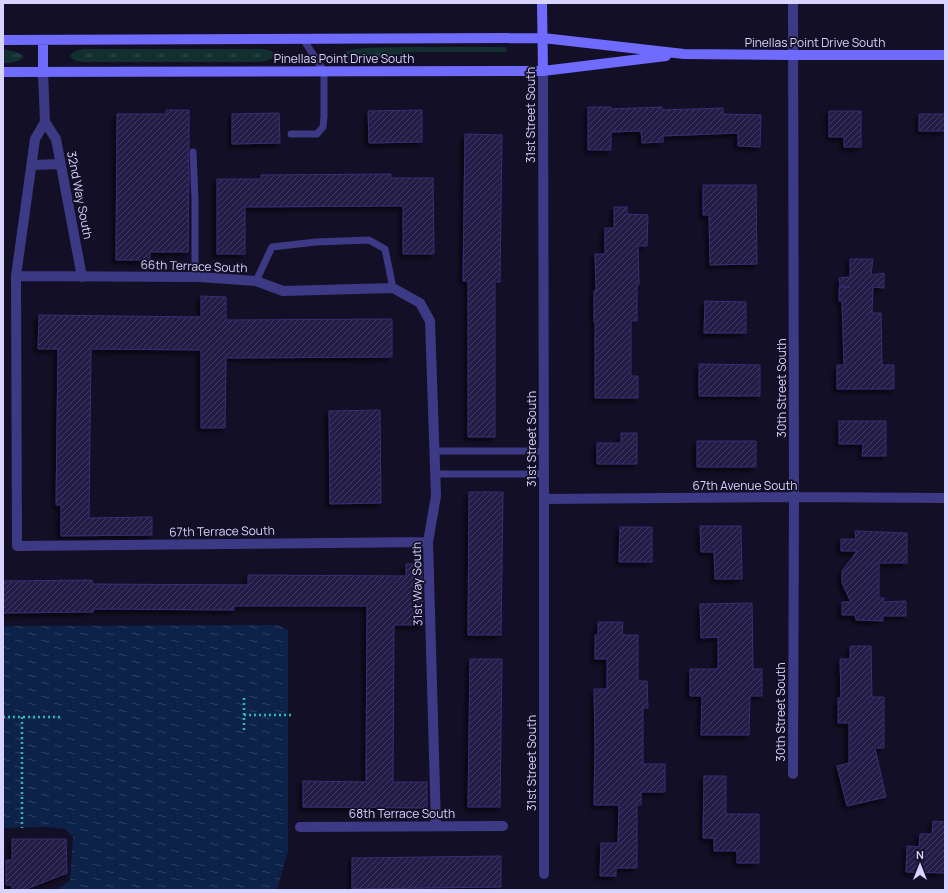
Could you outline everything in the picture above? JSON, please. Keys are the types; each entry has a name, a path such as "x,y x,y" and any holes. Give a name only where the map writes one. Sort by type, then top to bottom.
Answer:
{"street":[{"name":"31st Street South","path":"542,3 544,874"},
{"name":"30th Street South","path":"793,3 793,774"},
{"name":"Pinellas Point Drive South","path":"3,40 542,38 684,54 945,55"},
{"path":"16,276 35,139 45,122 43,40"},
{"name":"Pinellas Point Drive South","path":"3,72 543,71 684,54"},
{"name":"32nd Way South","path":"45,122 56,139 82,277"},
{"path":"32,164 61,164"},
{"name":"66th Terrace South","path":"16,276 195,277 256,281 283,291 393,288"},
{"name":"67th Terrace South","path":"16,276 17,546 428,542"},
{"name":"31st Way South","path":"393,288 420,303 430,321 436,496 428,542 436,826"},
{"name":"67th Avenue South","path":"544,500 794,497 945,498"},
{"name":"68th Terrace South","path":"300,826 503,826"}],"lane":[{"path":"291,134 317,134 323,127 324,71 303,38"},
{"path":"193,152 195,277"},
{"path":"256,281 272,247 316,242 369,240 385,249 393,288"},
{"path":"434,451 544,451"},
{"path":"435,474 544,474"}],"path":[{"path":"244,698 244,732"},
{"path":"244,715 291,715"},
{"path":"3,717 63,716"},
{"path":"22,717 22,828"}],"green space":[{"path":"399,47 505,47 507,50 505,52 413,52 359,61 351,61 342,57 341,55 351,50"},
{"path":"3,49 23,55 23,58 13,62 3,63"},
{"path":"262,49 271,51 277,55 276,57 260,62 82,62 75,60 70,56 78,50"}],"water":[{"path":"278,625 288,630 288,851 277,890 56,890 70,881 73,837 65,829 47,827 3,828 3,626"}],"building":[{"path":"588,107 611,107 611,109 662,107 662,110 723,108 723,114 761,115 760,147 738,146 738,133 663,136 663,142 642,143 641,131 611,132 611,150 588,150"},
{"path":"166,110 189,110 188,252 150,252 150,260 116,260 117,114 166,114"},
{"path":"422,110 422,142 369,143 368,111"},
{"path":"829,111 861,111 861,147 844,147 844,137 829,137"},
{"path":"279,113 280,143 232,144 232,114"},
{"path":"919,114 945,114 945,131 919,131"},
{"path":"465,134 502,135 500,282 495,282 495,437 468,437 468,281 463,281"},
{"path":"391,174 391,178 433,178 434,254 403,254 403,206 245,207 245,254 217,254 217,179 261,179 261,175"},
{"path":"703,185 756,185 757,264 710,265 709,215 703,215"},
{"path":"614,207 627,207 627,214 648,215 647,246 638,246 639,285 637,285 637,321 631,321 631,376 638,376 638,398 595,398 595,254 605,254 605,228 614,228"},
{"path":"850,259 873,259 871,275 884,273 884,288 873,287 872,313 881,313 882,365 894,365 894,389 837,389 837,365 844,365 842,301 839,301 839,287 850,287 840,286 839,278 850,277"},
{"path":"201,296 226,297 226,320 392,319 392,357 226,358 225,428 201,428 201,350 91,349 89,518 152,517 152,535 61,536 61,505 56,505 58,349 38,349 39,315 201,317"},
{"path":"705,301 746,302 746,333 704,333"},
{"path":"699,364 760,365 760,396 699,396"},
{"path":"380,410 381,503 330,504 329,411"},
{"path":"839,421 886,421 886,456 862,456 863,444 839,444"},
{"path":"621,433 637,433 637,464 597,464 597,443 621,443"},
{"path":"697,441 756,441 756,467 697,467"},
{"path":"469,492 503,492 501,635 468,635"},
{"path":"700,526 741,526 742,579 715,579 714,552 701,552"},
{"path":"620,527 652,527 652,562 619,562"},
{"path":"855,531 907,533 907,563 879,563 879,598 884,598 883,602 906,601 906,616 883,616 883,621 856,620 855,615 842,615 842,602 851,602 842,583 842,571 857,551 841,551 841,539 856,539"},
{"path":"406,564 422,564 423,625 394,625 393,782 427,782 427,808 303,807 303,781 366,782 367,606 234,606 234,610 93,609 93,612 3,613 3,581 92,580 93,584 248,585 248,575 406,576"},
{"path":"752,603 753,669 762,669 762,696 750,696 749,735 701,735 702,696 690,696 690,669 718,669 718,637 701,638 700,604"},
{"path":"598,622 623,622 622,635 638,635 638,681 647,681 648,708 643,708 643,764 665,764 665,792 641,792 641,805 637,805 637,868 616,868 616,876 600,876 601,843 618,843 619,805 594,805 594,689 607,689 607,659 595,659 595,635 598,635"},
{"path":"850,646 871,646 872,697 884,697 884,748 875,748 886,797 847,806 837,766 849,763 849,723 838,723 838,698 841,698 840,659 850,659"},
{"path":"470,659 502,659 500,807 468,807"},
{"path":"704,776 726,776 726,814 759,814 759,863 737,863 737,851 714,851 714,838 703,838"},
{"path":"933,821 945,822 945,873 906,872 907,846 919,847 920,834 932,834"},
{"path":"12,839 66,839 67,873 24,890 12,890 12,885 6,885 6,860 12,860"},
{"path":"501,856 501,887 352,889 352,858"}]}
